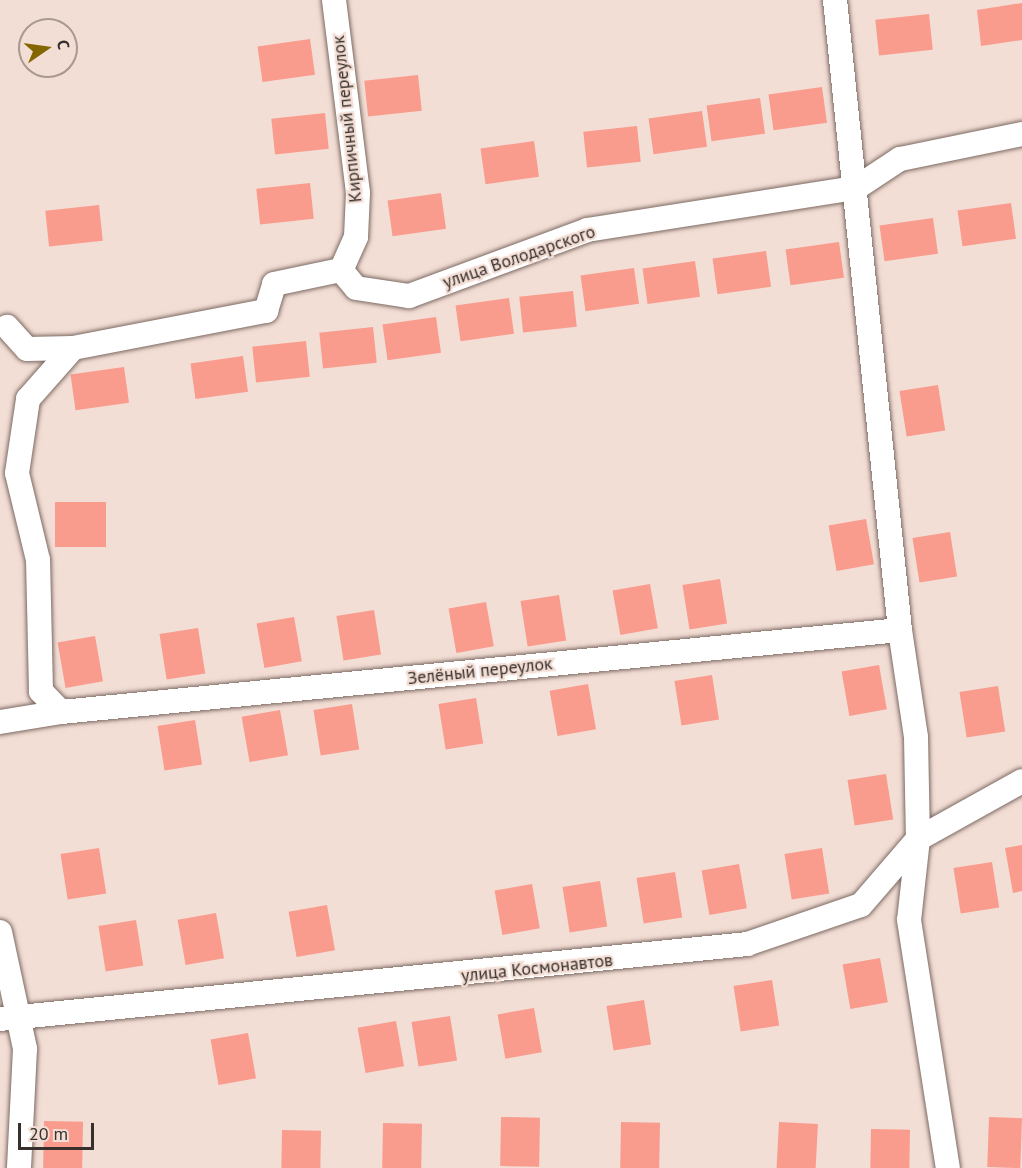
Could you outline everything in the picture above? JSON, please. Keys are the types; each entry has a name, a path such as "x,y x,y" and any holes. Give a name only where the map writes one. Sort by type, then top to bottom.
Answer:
{"street":[{"name":"Кирпичный переулок","path":"334,0 358,193 356,237 341,270"},
{"path":"835,0 900,630 916,737 918,839 909,920 948,1168"},
{"name":"улица Володарского","path":"341,270 356,288 409,296 587,230 856,188 900,159 1022,134"},
{"path":"7,327 27,349 73,348 266,311 274,284 341,270"},
{"path":"61,712 41,691 38,560 17,473 28,399 73,348"},
{"name":"Зелёный переулок","path":"0,722 61,712 900,630"},
{"name":"улица Космонавтов","path":"7,1018 747,944 861,905 918,839 1022,781"},
{"path":"0,932 7,1018 25,1049 19,1168"}],"building":[{"path":"1022,3 1022,40 981,46 977,10"},
{"path":"929,14 933,50 879,55 875,20"},
{"path":"310,39 315,75 263,82 258,46"},
{"path":"418,75 422,111 368,116 364,81"},
{"path":"822,87 827,123 774,130 769,95"},
{"path":"760,98 765,134 712,141 707,106"},
{"path":"702,111 707,147 654,154 649,119"},
{"path":"325,113 329,149 275,154 271,119"},
{"path":"637,126 641,162 587,167 583,132"},
{"path":"534,141 539,177 486,184 481,149"},
{"path":"310,183 314,219 260,224 256,189"},
{"path":"441,193 446,229 393,236 388,201"},
{"path":"1011,203 1016,239 963,246 958,211"},
{"path":"99,205 103,241 49,246 45,211"},
{"path":"933,218 938,254 885,261 880,226"},
{"path":"839,242 844,278 791,285 786,250"},
{"path":"766,251 771,287 718,294 713,259"},
{"path":"695,261 700,297 648,304 643,268"},
{"path":"634,268 639,304 586,311 581,276"},
{"path":"573,291 577,327 523,332 519,297"},
{"path":"509,298 514,334 461,341 456,306"},
{"path":"436,317 441,353 388,360 383,325"},
{"path":"373,327 377,363 323,368 319,333"},
{"path":"306,341 310,377 256,382 252,347"},
{"path":"243,356 248,392 196,399 191,363"},
{"path":"124,367 129,403 76,410 71,375"},
{"path":"938,385 945,430 907,437 899,391"},
{"path":"55,502 106,502 106,547 55,547"},
{"path":"866,519 874,564 837,571 829,526"},
{"path":"950,532 957,576 920,582 912,538"},
{"path":"720,579 727,623 690,629 682,585"},
{"path":"650,584 658,628 620,635 613,591"},
{"path":"559,595 566,640 528,647 520,601"},
{"path":"486,602 494,646 456,653 449,609"},
{"path":"374,610 381,654 344,660 336,616"},
{"path":"294,617 302,661 264,668 257,624"},
{"path":"198,628 205,673 167,680 159,634"},
{"path":"95,636 103,681 66,688 58,643"},
{"path":"879,665 887,709 849,716 842,672"},
{"path":"712,675 719,719 682,725 674,681"},
{"path":"588,684 596,729 558,736 550,691"},
{"path":"998,686 1005,731 967,738 959,692"},
{"path":"476,698 483,743 446,749 438,704"},
{"path":"352,704 359,749 321,756 313,710"},
{"path":"280,710 288,755 250,762 242,717"},
{"path":"195,720 202,764 165,770 157,726"},
{"path":"886,774 893,819 855,826 847,780"},
{"path":"1022,845 1022,891 1013,893 1005,848"},
{"path":"99,848 106,893 68,900 60,854"},
{"path":"822,848 829,893 792,899 784,854"},
{"path":"992,862 999,907 961,914 953,868"},
{"path":"739,864 747,908 709,915 702,871"},
{"path":"675,872 682,917 644,924 636,878"},
{"path":"600,881 607,926 570,932 562,887"},
{"path":"532,884 540,928 502,935 495,891"},
{"path":"327,905 335,950 297,957 289,912"},
{"path":"216,913 224,958 186,965 178,920"},
{"path":"136,920 143,965 106,971 98,926"},
{"path":"880,958 888,1002 850,1009 843,965"},
{"path":"772,980 779,1025 741,1032 733,986"},
{"path":"644,1000 651,1044 614,1050 606,1006"},
{"path":"534,1008 542,1052 505,1059 498,1014"},
{"path":"450,1016 457,1060 419,1067 411,1022"},
{"path":"396,1021 404,1066 366,1073 358,1028"},
{"path":"248,1033 256,1078 219,1085 211,1040"},
{"path":"501,1117 540,1118 539,1167 500,1166"},
{"path":"989,1117 1022,1118 1020,1168 987,1167"},
{"path":"44,1121 83,1122 82,1168 43,1168"},
{"path":"621,1122 660,1123 659,1168 620,1168"},
{"path":"779,1122 818,1124 816,1168 777,1168"},
{"path":"383,1123 422,1124 421,1168 382,1168"},
{"path":"871,1129 910,1130 909,1168 870,1168"},
{"path":"282,1130 321,1131 320,1168 281,1168"}]}
